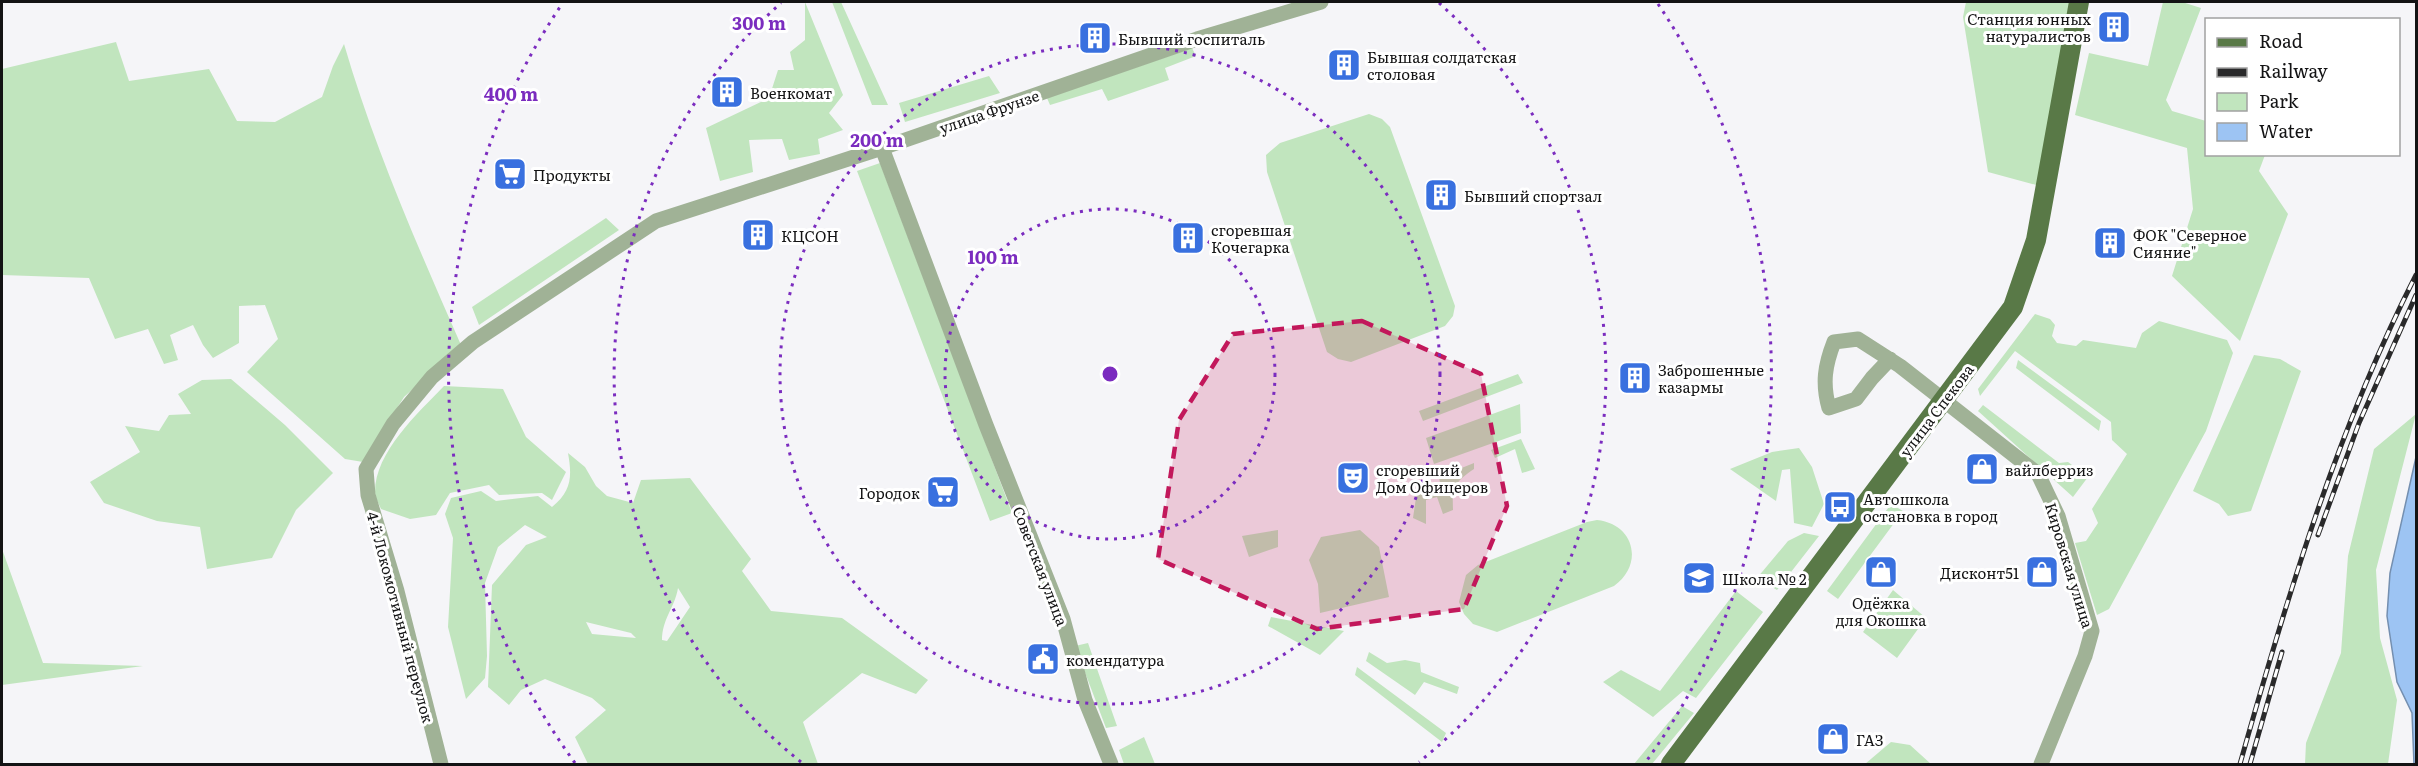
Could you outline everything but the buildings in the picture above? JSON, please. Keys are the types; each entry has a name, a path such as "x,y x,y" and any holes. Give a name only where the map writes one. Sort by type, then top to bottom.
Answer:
{"main road":[{"name":"улица Спекова","path":"1671,765 2013,306 2032,251 2079,2"}],"street":[{"name":"улица Фрунзе","path":"366,469 393,424 432,377 473,342 656,221 882,148 1197,39 1321,2"},
{"name":"Советская улица","path":"882,148 990,436 1063,619 1085,700 1111,765"},
{"name":"Кировская улица","path":"1890,359 1857,399 1829,408 1824,390 1826,363 1834,342 1858,339 1890,359 2038,474 2058,516 2092,631 2085,656 2041,765"},
{"name":"4-й Локомотивный переулок","path":"366,469 368,495 397,591 441,765"}],"highlighted area":[{"path":"1362,321 1481,374 1507,506 1464,609 1317,629 1158,559 1179,420 1233,334"}],"green space":[{"path":"805,2 843,95 829,113 843,130 818,139 820,154 789,160 782,139 749,140 753,172 720,181 706,128 769,98 778,70 794,70 790,52 805,40"},
{"path":"832,2 841,2 888,105 872,105"},
{"path":"1966,2 2071,2 2040,186 1988,172 1963,17"},
{"path":"2163,2 2182,2 2201,8 2166,100 2172,111 2205,121 2205,156 2265,156 2259,171 2288,214 2240,341 2172,276 2193,209 2187,148 2075,115 2089,53 2148,66"},
{"path":"116,42 129,81 209,69 237,121 275,122 322,97 344,44 383,159 461,345 404,397 363,462 345,459 247,372 278,339 265,305 239,306 239,343 213,358 203,345 193,325 170,335 178,360 164,364 148,329 115,339 89,278 2,275 2,69"},
{"path":"1192,48 1196,56 1165,68 1169,80 1108,101 1102,89 1050,105 1047,98"},
{"path":"989,76 1000,93 905,122 899,103"},
{"path":"1369,114 1382,119 1390,127 1455,306 1453,316 1445,326 1351,362 1338,359 1327,352 1267,172 1266,155 1280,143"},
{"path":"880,163 1012,513 990,521 857,171"},
{"path":"606,218 619,230 479,325 472,307"},
{"path":"2035,314 2050,319 2055,325 2052,336 2057,343 2076,346 2083,340 2136,348 2142,333 2159,321 2227,340 2233,353 2206,431 2109,609 2097,615 2075,543 2086,541 2098,523 2092,509 2127,454 2112,440 2111,422 2015,351 1980,396 1978,389"},
{"path":"2254,355 2280,359 2301,371 2251,511 2228,516 2219,504 2193,491"},
{"path":"2018,360 2101,421 2099,431 2016,368"},
{"path":"1518,374 1523,383 1423,421 1419,411"},
{"path":"231,379 285,425 333,473 296,510 272,558 207,569 200,527 157,521 104,503 90,482 140,452 125,426 159,431 169,415 191,414 178,394 202,380"},
{"path":"444,386 503,389 526,437 566,472 552,500 542,493 499,495 489,485 450,493 436,515 410,519 381,509 375,492 382,462 400,434"},
{"path":"1520,404 1521,433 1434,464 1426,438"},
{"path":"1983,405 2059,463 2068,462 2088,477 2073,497 1978,411"},
{"path":"2416,414 2376,570 2380,638 2397,700 2388,764 2305,764 2306,743 2341,653 2348,556 2374,449"},
{"path":"1521,439 1535,469 1522,473 1515,449 1495,458 1491,450"},
{"path":"1799,448 1812,467 1824,504 1812,527 1794,523 1790,469 1782,470 1776,501 1730,469 1772,452"},
{"path":"568,453 585,467 596,486 607,496 633,503 641,480 690,478 751,559 742,571 771,611 842,618 928,680 916,694 862,673 803,722 818,764 588,764 575,737 606,710 592,698 545,679 521,690 509,705 488,687 492,585 526,545 547,537 525,525 498,547 485,583 487,656 485,678 466,699 448,627 453,538 445,514 451,498 481,491 496,501 538,496 552,507 567,489 570,476","holes":["678,588 690,607 667,641 662,640 664,626","586,622 631,633 636,638 592,634"]},
{"path":"1474,463 1474,469 1459,482 1454,490 1453,510 1443,514 1437,497 1426,500 1426,524 1413,518 1417,491 1441,490 1439,477"},
{"path":"1891,504 1903,511 1838,599 1827,591"},
{"path":"1597,520 1610,523 1620,529 1627,537 1631,547 1632,557 1629,567 1614,586 1497,632 1473,624 1464,614 1459,602 1466,575 1478,565"},
{"path":"1278,530 1278,547 1249,557 1242,536"},
{"path":"1360,530 1379,547 1389,597 1320,613 1318,584 1309,560 1321,537"},
{"path":"1804,533 1819,536 1777,590 1757,578 1788,541"},
{"path":"2,549 43,663 143,666 2,685"},
{"path":"1893,590 1926,618 1897,658 1863,632"},
{"path":"1736,591 1763,612 1696,698 1683,691 1653,717 1603,682 1621,670 1660,691"},
{"path":"1271,617 1344,631 1320,655 1268,626"},
{"path":"1088,643 1117,726 1106,728 1075,646"},
{"path":"1369,652 1387,663 1405,660 1420,663 1421,672 1459,687 1457,694 1424,682 1415,695 1366,661"},
{"path":"1357,667 1446,733 1442,742 1355,675"},
{"path":"1682,706 1694,713 1652,764 1634,764"},
{"path":"1144,737 1155,764 1124,764 1119,750"},
{"path":"1891,742 1910,745 1931,764 1865,764"}],"water":[{"path":"2416,457 2416,764 2414,764 2412,713 2397,682 2387,616 2390,573"}],"railway":[{"path":"2240,764 2276,639 2316,515 2362,393 2416,275"},
{"path":"2318,535 2359,423 2416,295"},
{"path":"2250,764 2282,652"}],"place":[{"name":"Станция юнных натуралистов","path":"2114,27"},
{"name":"Бывший госпиталь","path":"1095,38"},
{"name":"Бывшая солдатская столовая","path":"1344,65"},
{"name":"Военкомат","path":"727,92"},
{"name":"Продукты","path":"510,174"},
{"name":"Бывший спортзал","path":"1441,195"},
{"name":"КЦСОН","path":"758,235"},
{"name":"сгоревшая Кочегарка","path":"1188,238"},
{"name":"ФОК \"Северное Сияние\"","path":"2110,243"},
{"name":"Заброшенные казармы","path":"1635,378"},
{"name":"вайлберриз","path":"1982,469"},
{"name":"сгоревший Дом Офицеров","path":"1353,478"},
{"name":"Городок","path":"943,492"},
{"name":"Автошкола остановка в город","path":"1840,507"},
{"name":"Одёжка для Окошка","path":"1881,572"},
{"name":"Дисконт51","path":"2042,572"},
{"name":"Школа № 2","path":"1699,578"},
{"name":"комендатура","path":"1043,659"},
{"name":"ГАЗ","path":"1833,739"}]}
